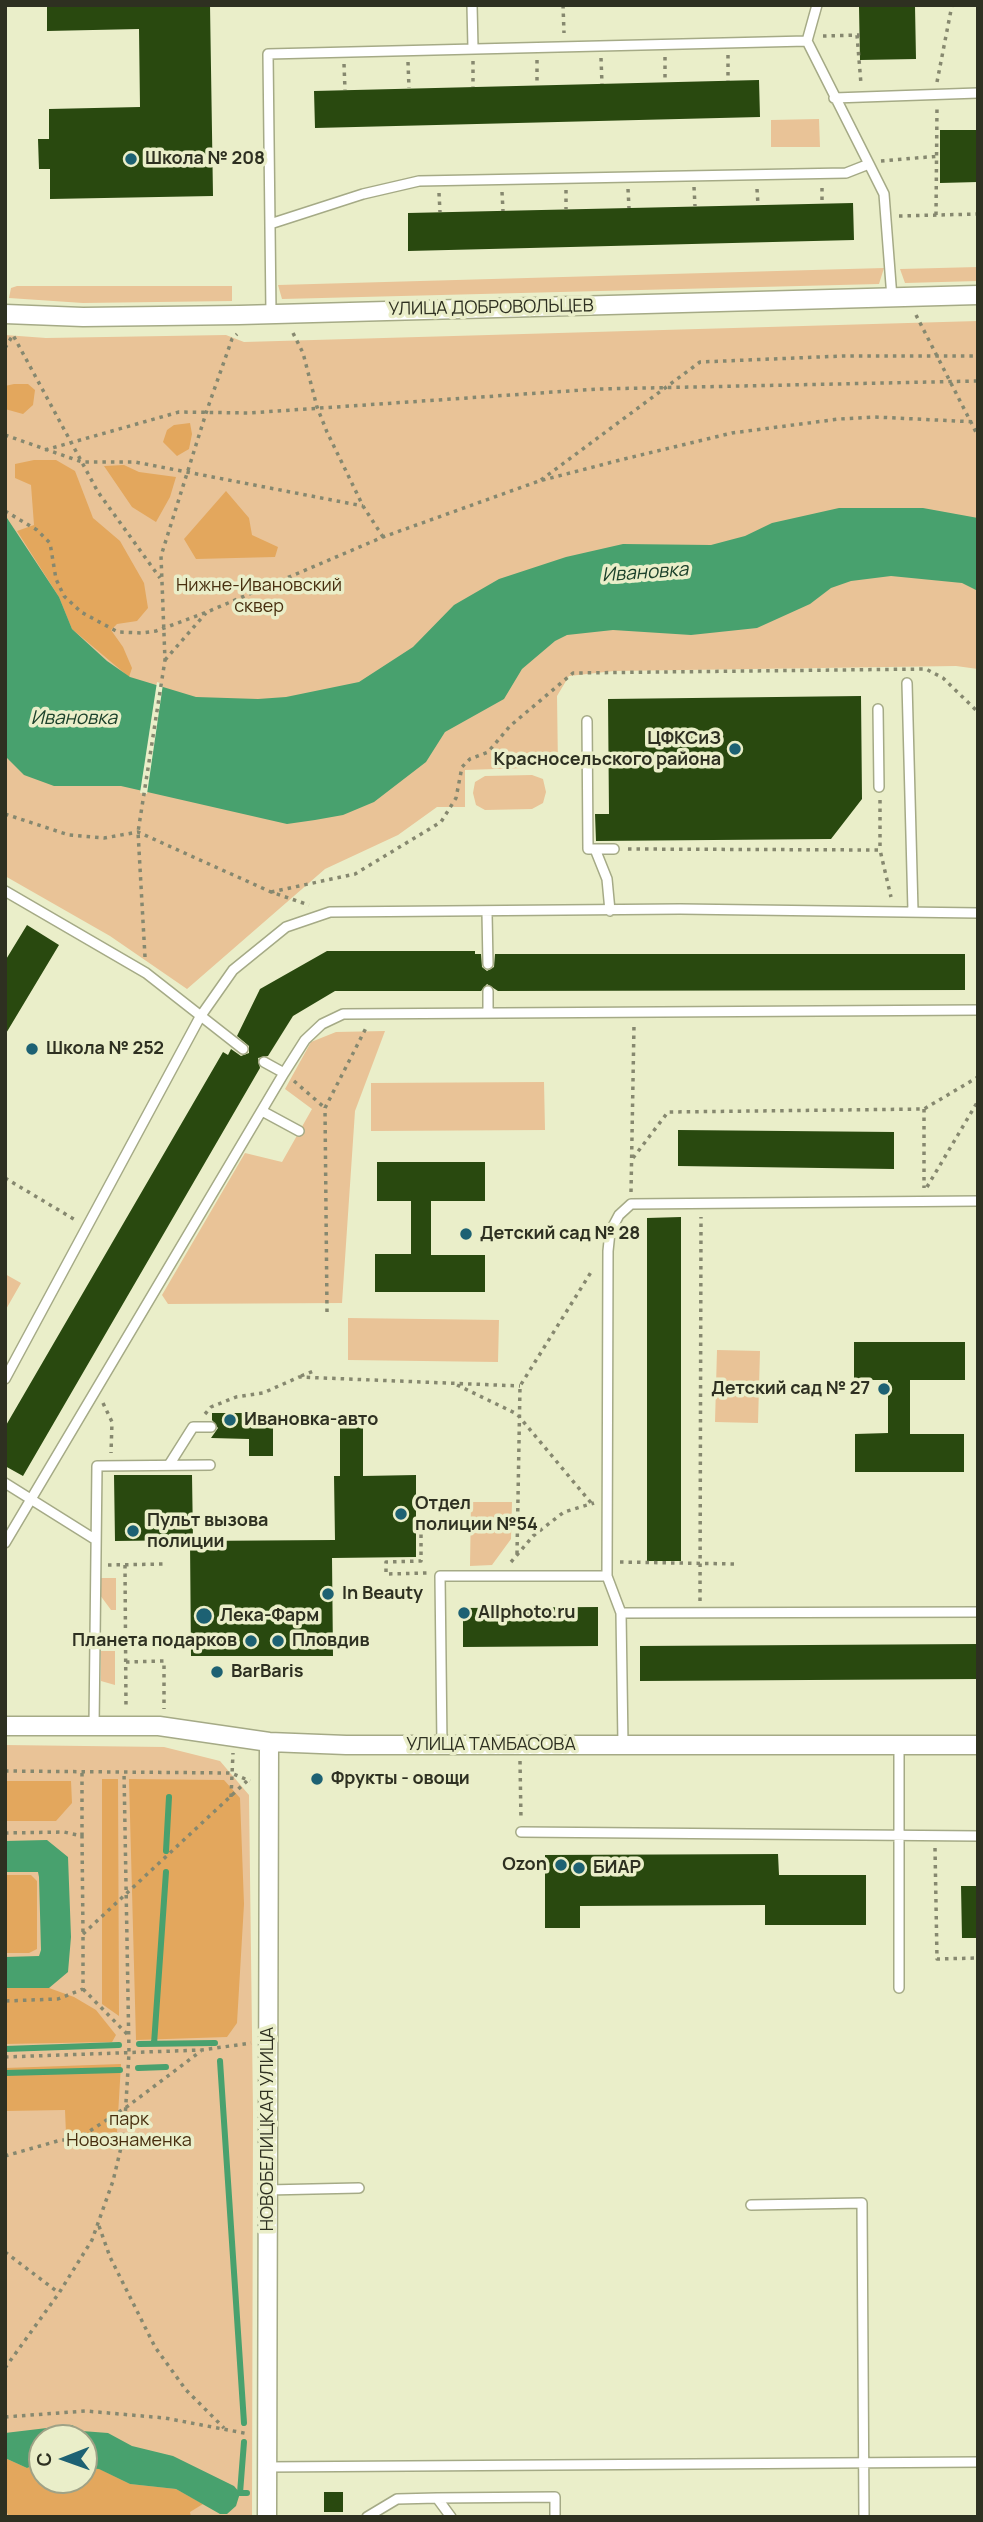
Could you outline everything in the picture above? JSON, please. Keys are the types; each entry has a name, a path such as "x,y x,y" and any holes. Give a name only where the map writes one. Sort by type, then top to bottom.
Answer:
{"street":[{"name":"УЛИЦА ДОБРОВОЛЬЦЕВ","path":"5,314 83,317 978,295"},
{"name":"УЛИЦА ТАМБАСОВА","path":"5,1726 159,1727 269,1742 442,1745 978,1745"},
{"name":"НОВОБЕЛИЦКАЯ УЛИЦА","path":"267,2517 269,1742"}],"lane":[{"path":"472,5 473,48"},
{"path":"817,5 807,41 884,194 888,216 892,298"},
{"path":"271,313 268,54 807,41"},
{"path":"834,98 978,93"},
{"path":"270,224 363,194 419,181 846,173 869,164"},
{"path":"907,683 913,911"},
{"path":"878,709 879,787"},
{"path":"587,721 588,849 614,849"},
{"path":"595,849 607,879 610,911"},
{"path":"5,891 146,973 243,1049"},
{"path":"5,1379 200,1017 233,970 286,928 330,912 978,913"},
{"path":"486,913 488,964"},
{"path":"488,991 488,1013"},
{"path":"5,1543 284,1073 305,1040 322,1024 343,1014 978,1010"},
{"path":"264,1062 284,1073"},
{"path":"262,1111 299,1131"},
{"path":"623,1744 621,1613 607,1576 608,1251 610,1232 619,1215 631,1203 701,1205 978,1201"},
{"path":"169,1465 193,1427 211,1427"},
{"path":"93,1726 97,1466 211,1465"},
{"path":"5,1483 96,1540"},
{"path":"442,1745 440,1576 607,1576"},
{"path":"621,1613 978,1612"},
{"path":"899,1745 899,1988"},
{"path":"521,1832 978,1836"},
{"path":"268,2190 359,2188"},
{"path":"751,2204 862,2203 864,2517"},
{"path":"267,2467 978,2462"},
{"path":"367,2517 397,2499 555,2497 555,2517"},
{"path":"437,2498 451,2517"}],"path":[{"path":"563,5 564,46"},
{"path":"936,89 952,5"},
{"path":"827,35 858,35 862,97"},
{"path":"728,43 728,81"},
{"path":"664,44 665,82"},
{"path":"600,45 601,84"},
{"path":"536,47 537,85"},
{"path":"473,48 473,87"},
{"path":"408,50 409,88"},
{"path":"344,51 345,90"},
{"path":"936,215 939,156 937,104"},
{"path":"893,158 939,156"},
{"path":"888,216 978,215"},
{"path":"916,315 978,436"},
{"path":"292,331 303,353 317,407 363,506 383,537"},
{"path":"146,973 138,832 165,660 161,580 165,535 232,339 239,332"},
{"path":"5,348 13,335 98,492 161,580"},
{"path":"539,481 700,362 978,356"},
{"path":"45,450 163,414 207,410 248,413 598,389 978,382"},
{"path":"5,512 37,530 50,543 56,579 64,596 81,612 118,632 156,631 383,537 539,481 733,433 773,427 875,417 978,422"},
{"path":"5,435 82,462 135,462 363,506"},
{"path":"165,660 207,612"},
{"path":"271,892 355,874 441,822 456,798 462,767 470,759 488,752 510,726 573,673 926,668 943,678 978,712"},
{"path":"879,787 880,850 890,884"},
{"path":"5,814 69,835 104,838 138,832 271,892 330,912"},
{"path":"614,849 880,850"},
{"path":"631,1203 634,1012"},
{"path":"327,1312 326,1108 373,1014"},
{"path":"284,1073 326,1108"},
{"path":"633,1158 668,1112 924,1109 978,1077"},
{"path":"924,1109 925,1191 978,1101"},
{"path":"5,1178 88,1227"},
{"path":"700,1613 701,1205"},
{"path":"517,1554 517,1415 520,1386 588,1275 608,1251"},
{"path":"193,1427 211,1407 236,1397 263,1393 316,1370"},
{"path":"299,1377 520,1386"},
{"path":"454,1384 517,1415 592,1504"},
{"path":"96,1386 112,1422 111,1466"},
{"path":"498,1576 533,1536 564,1512 607,1499"},
{"path":"421,1526 421,1562 386,1562 386,1574 430,1573"},
{"path":"607,1561 736,1564"},
{"path":"96,1565 163,1564"},
{"path":"125,1565 126,1708"},
{"path":"127,1662 164,1661 164,1710"},
{"path":"231,1797 234,1748"},
{"path":"520,1761 521,1832"},
{"path":"5,1771 231,1773 247,1781 260,1782"},
{"path":"82,1772 83,1989 128,2036"},
{"path":"5,2368 59,2293 99,2226 123,2140 128,2106 129,2053 124,1772"},
{"path":"83,1934 126,1898 247,1781"},
{"path":"5,1833 64,1832 82,1836"},
{"path":"935,1835 937,1959 978,1958"},
{"path":"5,2001 58,1999 83,1989"},
{"path":"5,2057 202,2050 243,2045"},
{"path":"76,2140 128,2106 202,2050"},
{"path":"5,2156 61,2140 123,2140"},
{"path":"99,2226 110,2257 155,2347 205,2412 226,2430"},
{"path":"5,2252 59,2293"},
{"path":"5,2417 86,2411 165,2418 239,2432"}],"green space":[{"path":"819,119 820,147 771,147 771,120"},
{"path":"978,267 978,281 905,283 900,269"},
{"path":"884,268 879,284 282,299 278,285"},
{"path":"232,286 232,301 83,303 9,298 11,288"},
{"name":"Нижне-Ивановский сквер","path":"978,321 978,669 956,666 614,671 569,676 557,696 558,767 465,770 465,807 437,807 398,835 325,869 187,989 110,936 5,876 5,335 46,338 226,335 244,342"},
{"path":"532,775 543,779 546,792 543,803 532,809 485,810 476,805 473,793 475,782 485,776"},
{"path":"385,1031 355,1111 342,1303 168,1304 162,1295 245,1153 282,1162 312,1109 285,1089 311,1042 336,1032"},
{"path":"544,1082 545,1130 371,1131 371,1083"},
{"path":"5,1274 21,1283 5,1311"},
{"path":"348,1318 499,1320 498,1362 348,1360"},
{"path":"717,1350 760,1351 758,1423 715,1422"},
{"path":"471,1502 512,1502 511,1539 492,1565 470,1566"},
{"path":"99,1578 116,1578 116,1610 111,1610 100,1595"},
{"path":"101,1651 115,1651 115,1685 101,1681"},
{"name":"парк Новознаменка","path":"5,1745 164,1747 220,1761 249,1795 253,2112 252,2517 5,2517"}],"shaded area":[{"path":"28,384 35,390 33,405 23,414 5,409 5,386"},
{"path":"190,423 192,434 189,449 177,456 163,442 167,430 174,425"},
{"path":"34,460 56,460 75,471 93,518 120,541 144,583 148,608 137,621 117,624 111,630 123,647 132,668 129,677 72,629 59,597 17,531 34,525 31,485 15,478 15,464"},
{"path":"124,465 139,472 176,477 170,497 156,522 132,507 104,466"},
{"path":"226,491 249,518 252,535 278,547 275,557 196,559 184,539"},
{"path":"102,1779 118,1779 119,2016 102,2004"},
{"path":"129,1779 224,1780 240,1798 244,1904 237,2023 227,2037 136,2040"},
{"path":"5,1781 71,1781 72,1803 56,1821 5,1821"},
{"path":"5,1875 31,1875 37,1881 37,1949 29,1953 5,1953"},
{"path":"5,1988 49,1988 74,1997 96,2010 116,2035 112,2042 5,2044"},
{"path":"121,2064 117,2132 66,2134 65,2110 5,2111 5,2068"},
{"path":"5,2458 28,2468 28,2494 98,2494 98,2469 130,2484 176,2489 203,2504 190,2512 191,2517 9,2517 5,2508"}],"water":[{"name":"Ивановка","path":"839,508 923,508 978,518 978,591 962,583 891,576 851,581 831,588 810,604 757,628 691,635 613,630 567,635 555,641 522,669 504,699 445,732 426,762 374,802 343,815 315,820 287,824 121,786 54,786 24,775 5,756 5,515 59,597 72,629 107,661 130,677 196,697 258,699 286,697 359,682 413,647 454,605 499,579 566,557 623,544 711,545 745,536 772,523"},
{"path":"47,1840 68,1857 71,1937 68,1972 49,1988 5,1988 5,1957 39,1956 41,1950 38,1872 5,1872 5,1841"},
{"path":"28,2430 28,2468 5,2458 5,2433"},
{"path":"98,2432 108,2433 132,2446 173,2456 234,2486 240,2493 236,2506 227,2514 220,2514 176,2489 130,2484 99,2469"}],"pier":[{"path":"157,682 163,684 147,794 140,793"}],"building":[{"path":"47,5 210,5 213,196 50,199 50,169 39,169 38,139 49,139 49,109 140,107 139,29 47,31"},
{"path":"915,6 916,59 860,60 859,7"},
{"path":"759,80 760,117 315,128 314,91"},
{"path":"940,130 978,130 978,182 940,183"},
{"path":"853,203 854,240 408,251 408,213"},
{"name":"ЦФКСиЗ Красносельского района","path":"861,696 862,799 831,839 596,841 595,814 609,814 608,699"},
{"path":"27,925 59,945 5,1035 5,961"},
{"path":"327,951 475,951 475,954 481,954 482,967 487,971 494,967 495,954 965,954 965,990 498,991 487,984 481,991 335,991 293,1016 268,1056 258,1058 260,1068 23,1476 5,1466 5,1427 223,1052 228,1055 231,1049 241,1056 249,1053 249,1046 237,1036 260,989"},
{"path":"678,1130 894,1132 894,1169 678,1166"},
{"path":"377,1162 485,1162 485,1201 431,1201 431,1255 485,1255 485,1292 375,1292 375,1254 411,1254 411,1201 377,1201"},
{"path":"681,1217 681,1561 647,1561 647,1218"},
{"path":"854,1342 965,1342 965,1380 910,1380 910,1434 964,1434 964,1472 855,1472 855,1434 888,1433 888,1380 854,1380"},
{"path":"212,1413 273,1413 273,1456 249,1456 249,1439 211,1438 218,1428 212,1420"},
{"path":"340,1426 363,1426 363,1476 416,1475 416,1557 332,1558 333,1656 191,1656 190,1541 335,1540 334,1476 340,1476"},
{"path":"114,1475 192,1475 193,1540 115,1541"},
{"path":"598,1607 598,1646 463,1647 463,1608"},
{"path":"978,1644 978,1679 640,1681 640,1646"},
{"path":"778,1854 779,1875 866,1875 866,1925 765,1925 765,1905 580,1906 580,1928 545,1928 545,1855"},
{"path":"961,1886 978,1886 978,1938 962,1938"},
{"path":"324,2492 343,2492 343,2512 324,2512"}],"waterway":[{"path":"166,1851 169,1797"},
{"path":"154,2044 166,1872"},
{"path":"139,2044 215,2043"},
{"path":"5,2049 119,2045"},
{"path":"220,2061 244,2423"},
{"path":"138,2068 166,2067"},
{"path":"5,2073 120,2070"},
{"path":"244,2442 240,2493 247,2493"}],"place":[{"name":"Школа № 208","path":"131,159"},
{"name":"ЦФКСиЗ Красносельского района","path":"735,749"},
{"name":"Школа № 252","path":"32,1049"},
{"name":"Детский сад № 28","path":"466,1234"},
{"name":"Детский сад № 27","path":"884,1389"},
{"name":"Ивановка-авто","path":"230,1420"},
{"name":"Отдел полиции №54","path":"401,1514"},
{"name":"Пульт вызова полиции","path":"133,1531"},
{"name":"In Beauty","path":"328,1594"},
{"name":"Allphoto.ru","path":"464,1613"},
{"name":"Лека-Фарм","path":"204,1616"},
{"name":"Планета подарков","path":"251,1641"},
{"name":"Пловдив","path":"278,1641"},
{"name":"BarBaris","path":"217,1672"},
{"name":"Фрукты - овощи","path":"317,1779"},
{"name":"Ozon","path":"561,1865"},
{"name":"БИАР","path":"579,1868"}]}
